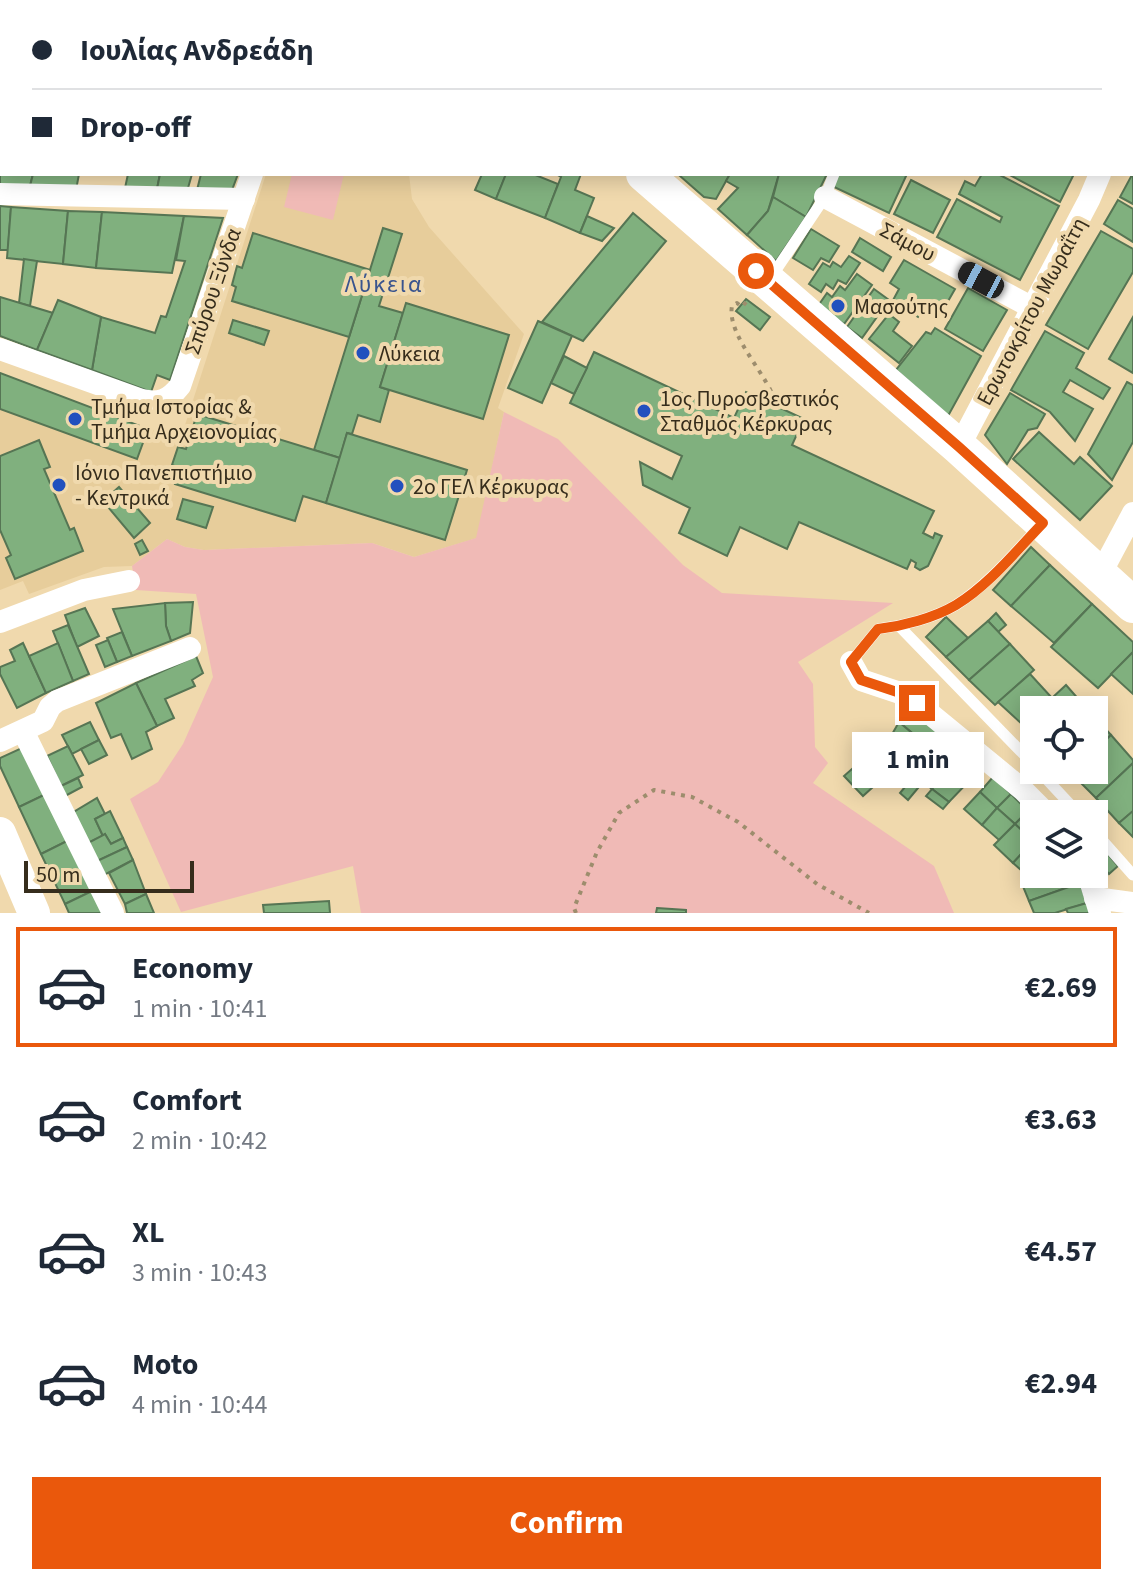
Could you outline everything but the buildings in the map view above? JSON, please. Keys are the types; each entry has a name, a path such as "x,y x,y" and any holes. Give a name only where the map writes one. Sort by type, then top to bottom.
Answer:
{"main road":[{"path":"646,176 757,292 959,447 1133,605"},
{"path":"0,833 33,913"}],"street":[{"name":"Σπύρου Ξύνδα","path":"0,349 152,403 173,395 180,386 251,176"},
{"name":"Ερωτοκρίτου Μωραΐτη","path":"959,447 1099,176"},
{"path":"0,194 244,199"},
{"name":"Σάμου","path":"825,197 1033,308"},
{"path":"1100,575 1133,513"},
{"path":"0,622 84,590 129,581"},
{"path":"0,741 43,721 57,701 190,648"},
{"path":"851,662 861,680 903,694 917,703 1033,800"},
{"path":"23,731 113,913"},
{"path":"1097,905 1133,903"}],"lane":[{"path":"757,292 779,269 825,197 833,176"},
{"path":"851,662 878,629 900,627 955,605 989,579 1043,523"},
{"path":"900,627 1020,751"},
{"path":"1051,784 1066,800"},
{"path":"1108,847 1133,875"}],"path":[{"path":"757,292 742,307 737,303 732,306 733,321 752,364 773,395 775,405"},
{"path":"566,913 575,910 597,852 619,813 654,790 692,797 738,822 817,884 869,913"}],"shaded area":[{"name":"Λύκεια","path":"265,176 409,176 412,199 429,227 524,334 498,408 504,412 477,538 414,557 372,543 204,550 185,547 167,539 132,566 104,567 29,594 23,581 0,590 0,373 148,429 173,434 185,425"},
{"path":"292,176 344,176 333,220 284,207"},
{"path":"504,412 558,439 683,565 722,593 893,603 798,662 813,684 815,747 828,763 813,783 934,866 954,913 361,913 353,866 181,912 130,799 158,782 183,744 213,677 196,594 136,590 132,566 167,539 185,547 204,550 372,543 414,557 476,538"}],"place":[{"name":"Μασούτης","path":"838,306"},
{"name":"Λύκεια","path":"363,353"},
{"name":"1ος Πυροσβεστικός Σταθμός Κέρκυρας","path":"644,411"},
{"name":"Τμήμα Ιστορίας & Τμήμα Αρχειονομίας","path":"75,419"},
{"name":"Ιόνιο Πανεπιστήμιο - Κεντρικά","path":"59,485"},
{"name":"2ο ΓΕΛ Κέρκυρας","path":"397,486"}],"district":[{"name":"Λύκεια","path":"384,284"}],"route":[{"path":"756,271 1043,523 989,579 955,605 900,627 878,629 851,662 861,680 903,694 917,703"}]}
